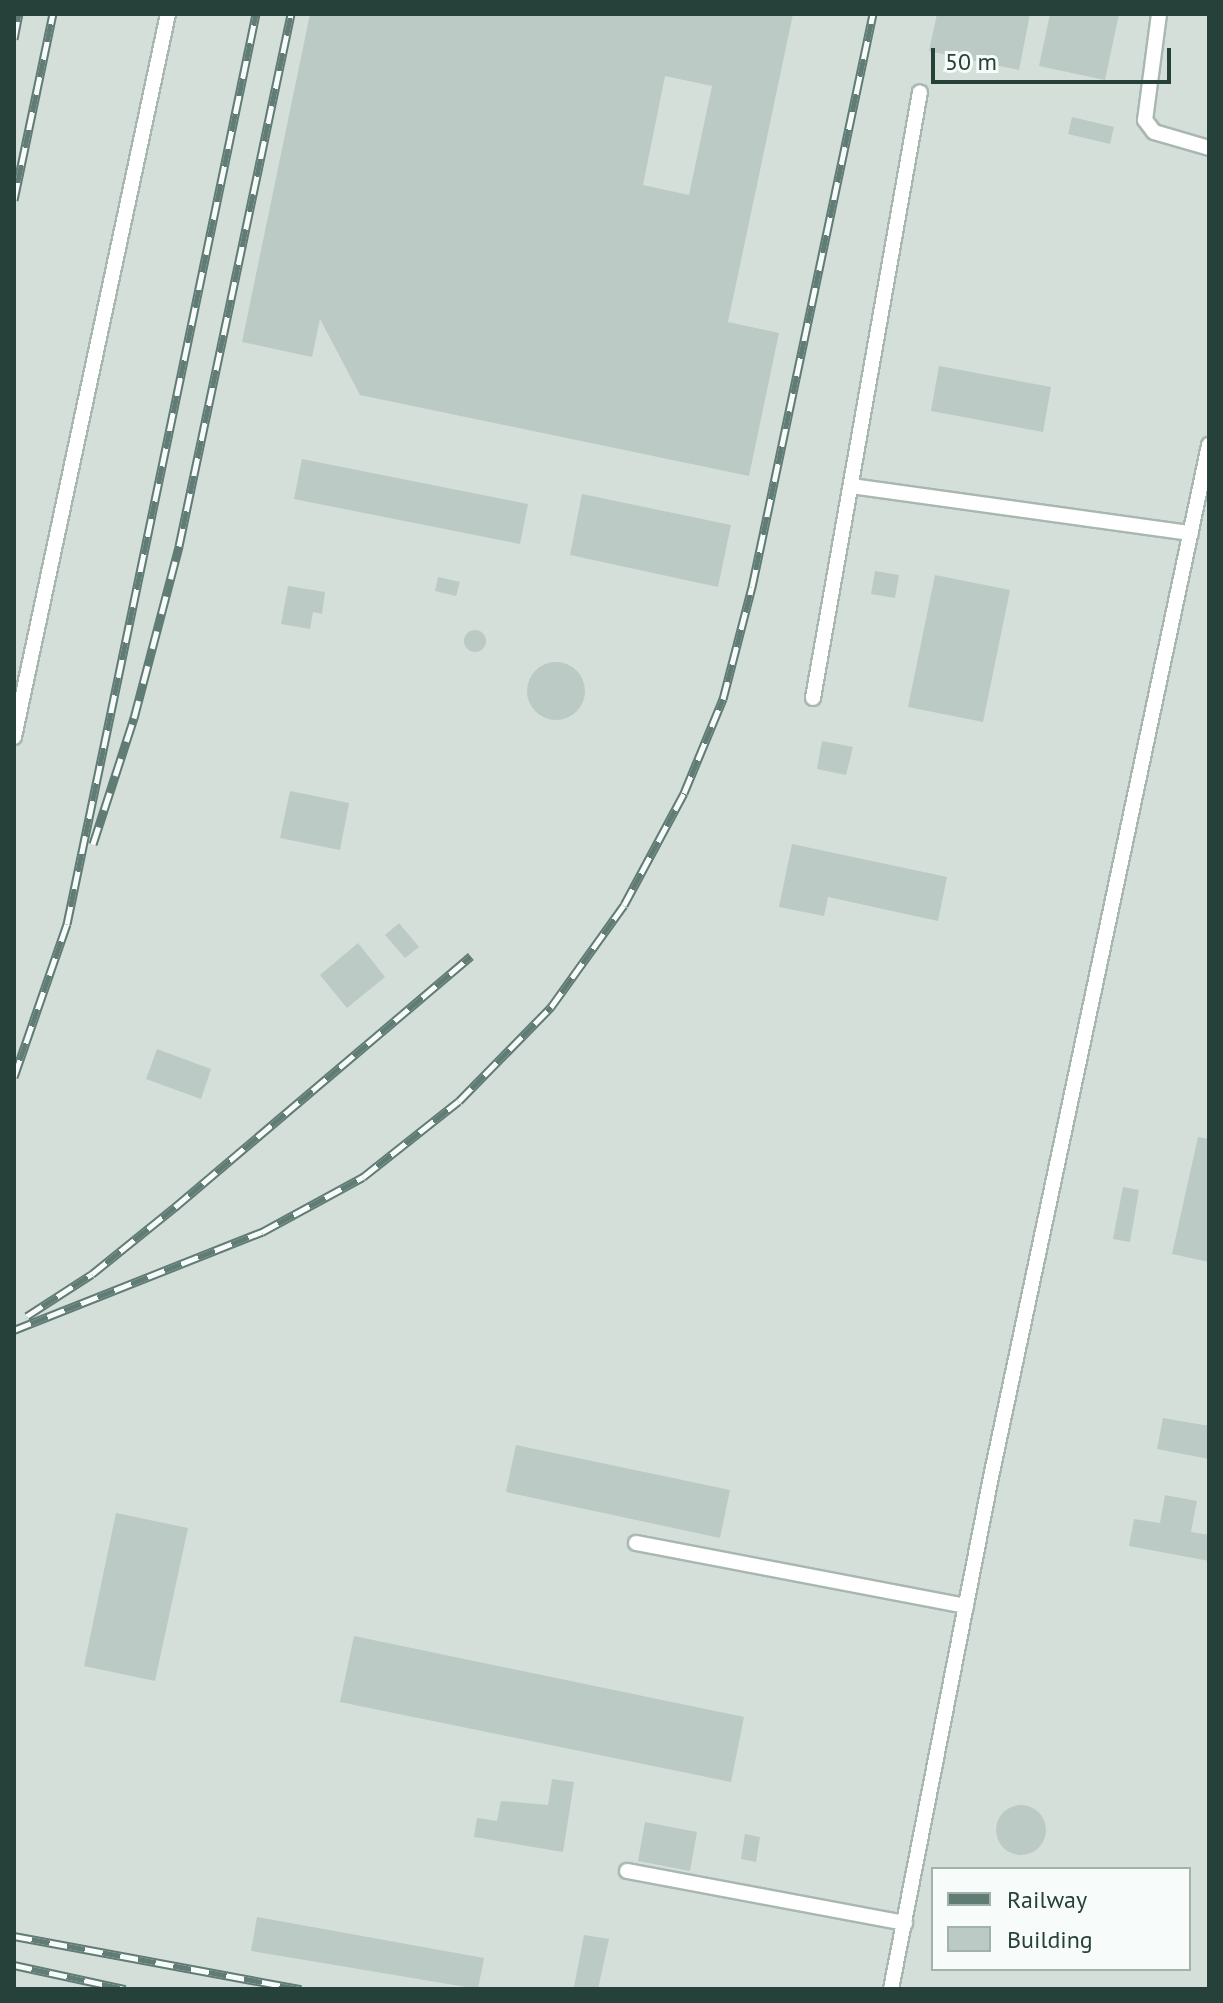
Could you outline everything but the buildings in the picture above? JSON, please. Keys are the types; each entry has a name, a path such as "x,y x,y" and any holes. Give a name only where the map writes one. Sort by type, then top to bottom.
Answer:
{"lane":[{"path":"14,737 168,14"},
{"path":"1159,14 1145,120 1154,132 1209,148"},
{"path":"813,698 920,92"},
{"path":"891,1989 966,1606 1209,445"},
{"path":"851,486 1191,533"},
{"path":"636,1543 966,1606"},
{"path":"627,1871 905,1923"}],"shaded area":[{"path":"14,14 1209,14 1209,1989 14,1989"}],"railway":[{"path":"14,39 19,14"},
{"path":"14,200 53,14"},
{"path":"14,1077 67,924 256,14"},
{"path":"93,844 134,718 179,546 291,14"},
{"path":"14,1330 262,1232 363,1177 459,1101 551,1007 624,905 684,793 723,699 752,587 873,14"},
{"path":"27,1316 92,1274 175,1207 471,956"},
{"path":"14,1936 301,1989"},
{"path":"14,1965 125,1989"}]}
